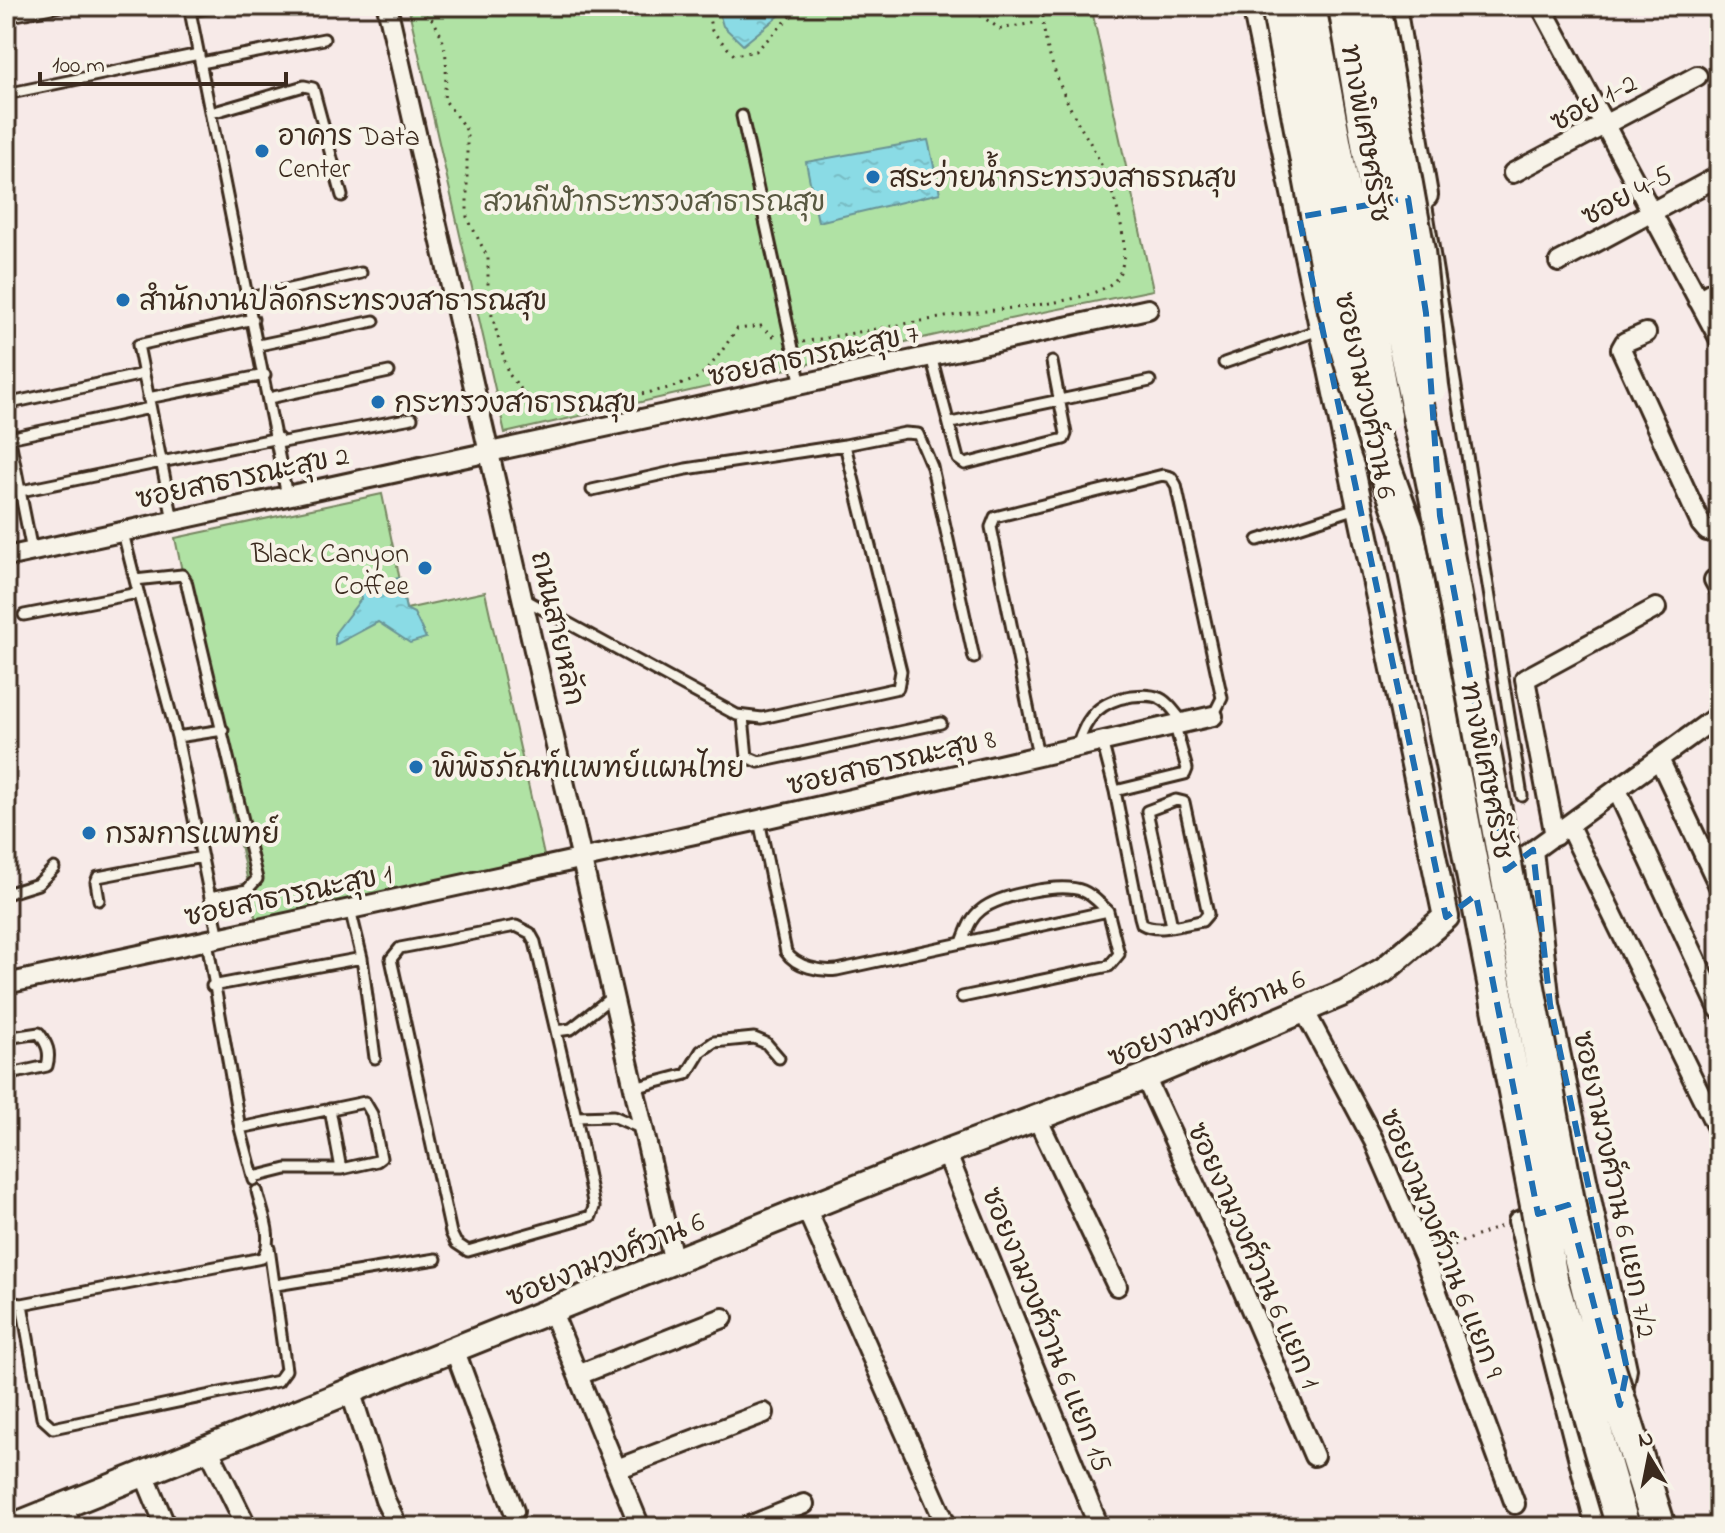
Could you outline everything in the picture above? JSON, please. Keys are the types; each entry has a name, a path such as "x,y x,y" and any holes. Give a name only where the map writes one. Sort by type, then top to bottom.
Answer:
{"highway":[{"path":"1278,6 1335,310 1363,406 1407,530"},
{"name":"ทางพิเศษศรีรัช","path":"1309,6 1552,1283 1623,1527"},
{"name":"ทางพิเศษศรีรัช","path":"1345,6 1390,275 1440,516 1573,1228 1605,1356 1659,1527"},
{"path":"1374,6 1426,313 1440,516"}],"street":[{"name":"ถนนสายหลัก","path":"387,6 674,1263"},
{"name":"ซอยงามวงศ์วาน 6","path":"11,1527 72,1516 144,1474 946,1152 1145,1077 1304,1010 1376,976 1446,917 1255,6"},
{"path":"1299,217 1425,195 1393,6"},
{"path":"1541,6 1719,338"},
{"name":"ซอย 1-2","path":"1513,173 1697,76"},
{"name":"ซอย 4-5","path":"1559,262 1719,176"},
{"path":"1698,300 1719,288"},
{"name":"ซอยสาธารณะสุข 7","path":"491,453 1148,309"},
{"path":"1646,333 1625,342 1621,349 1701,524 1707,531 1719,532"},
{"name":"ซอยสาธารณะสุข 2","path":"6,557 122,529 491,453"},
{"path":"1656,608 1525,679 1562,831 1719,1132"},
{"path":"1446,917 1719,715"},
{"name":"ซอยสาธารณะสุข 8","path":"581,859 1213,716"},
{"path":"1659,759 1719,886"},
{"path":"1617,790 1719,1009"},
{"name":"ซอยงามวงศ์วาน 6 แยก 7/2","path":"1533,850 1550,1004 1627,1369 1617,1422 1641,1527"},
{"name":"ซอยสาธารณะสุข 1","path":"6,984 581,859"},
{"name":"ซอยงามวงศ์วาน 6 แยก 9","path":"1304,1010 1374,1141 1424,1257 1515,1504"},
{"name":"ซอยงามวงศ์วาน 6 แยก 1","path":"1145,1077 1236,1274 1314,1456"},
{"path":"1037,1118 1117,1286"},
{"name":"ซอยงามวงศ์วาน 6 แยก 15","path":"946,1152 1099,1527"},
{"path":"1589,1199 1518,1221 1596,1527"},
{"path":"806,1208 947,1527"},
{"path":"552,1312 640,1527"},
{"path":"578,1375 723,1318"},
{"path":"455,1351 514,1511"},
{"path":"350,1390 385,1500 398,1527"},
{"path":"617,1469 764,1413"},
{"path":"208,1448 247,1527"},
{"path":"144,1474 166,1527"},
{"path":"747,1527 804,1504"}],"lane":[{"path":"6,17 61,6"},
{"path":"218,6 189,9 287,496"},
{"path":"6,94 200,58 324,39"},
{"path":"211,113 304,86 313,88 342,196"},
{"path":"742,116 801,385"},
{"path":"1425,195 1522,796"},
{"path":"249,298 361,273"},
{"path":"173,520 137,349 140,343 253,319"},
{"path":"259,345 374,321"},
{"path":"1224,363 1322,329"},
{"path":"931,356 960,462 994,459 1064,439 1066,434 1052,362"},
{"path":"269,398 389,372"},
{"path":"6,404 143,374"},
{"path":"9,438 265,375"},
{"path":"951,423 1150,381"},
{"path":"21,491 278,440 412,418"},
{"path":"6,420 32,551"},
{"path":"592,490 686,469 905,433 918,434 932,467 974,658"},
{"path":"524,599 743,717 762,718 898,688 901,681 845,445"},
{"path":"1038,755 991,527 995,517 1163,475 1171,477 1176,485 1222,698 1221,707 1213,716"},
{"path":"1258,540 1360,507"},
{"path":"122,529 177,737 202,857 210,897 212,986 240,1128 254,1179 286,1169 341,1169 381,1158 370,1106 365,1102 240,1128"},
{"path":"135,580 182,575 186,581 223,730 257,879 247,890 210,897"},
{"path":"24,615 138,593"},
{"path":"1077,747 1083,726 1105,702 1146,694 1162,699 1180,725 1187,769 1185,774 1115,791"},
{"path":"743,717 744,750 747,757 759,762 941,723"},
{"path":"177,737 223,730"},
{"path":"1102,741 1142,924 1151,928 1172,926 1202,921 1208,914 1184,802 1176,800 1150,807 1147,817 1172,926"},
{"path":"759,820 786,952 795,962 828,971 1108,911"},
{"path":"99,900 98,877 202,857"},
{"path":"6,894 38,884 54,868"},
{"path":"962,942 971,920 989,905 1056,888 1086,892 1108,911 1119,954 1109,966 962,997"},
{"path":"350,909 362,958 375,1058"},
{"path":"516,926 523,928 535,942 556,1031 594,1207 591,1216 468,1251 461,1248 451,1233 391,959 400,948 516,926"},
{"path":"212,986 362,958"},
{"path":"556,1031 571,1029 613,996"},
{"path":"6,1038 39,1033 47,1043 50,1057 47,1066 6,1075"},
{"path":"634,1088 687,1074 701,1051 714,1042 754,1038 766,1043 779,1058"},
{"path":"330,1109 341,1169"},
{"path":"576,1117 613,1116 643,1129"},
{"path":"22,1304 42,1418 53,1428 278,1381 286,1370 276,1285 257,1191"},
{"path":"6,1302 22,1304 262,1258 269,1248"},
{"path":"276,1285 436,1259"}],"path":[{"path":"421,6 430,15 449,54 444,99 467,131 467,217 488,258 488,301 508,373 529,399 557,404 656,390 695,379 737,329 761,326 790,344 1059,302 1112,283 1121,267 1121,224 1102,161 1071,113 1041,22 1044,6"},
{"path":"706,6 712,31 734,55 756,51 801,6"},
{"path":"967,6 1000,29 1041,22"},
{"path":"1424,1257 1518,1221"}],"highlighted area":[{"path":"1408,198 1426,313 1440,516 1506,870 1533,850 1550,1004 1627,1369 1620,1405 1568,1205 1538,1214 1476,895 1446,917 1299,217"}],"green space":[{"name":"สวนกีฬากระทรวงสาธารณสุข","path":"408,6 1091,6 1153,290 980,325 505,433"},
{"path":"382,494 406,609 485,592 545,860 257,925 175,538"}],"water":[{"path":"717,6 791,6 743,45 723,26"},
{"name":"สระว่ายน้ำกระทรวงสาธรณสุข","path":"928,140 940,193 818,222 806,162"},
{"path":"399,578 406,609 414,613 426,638 410,643 378,622 335,645 335,633 361,599 358,586"}],"place":[{"name":"อาคาร Data Center","path":"262,151"},
{"name":"สระว่ายน้ำกระทรวงสาธรณสุข","path":"873,177"},
{"name":"สำนักงานปลัดกระทรวงสาธารณสุข","path":"123,300"},
{"name":"กระทรวงสาธารณสุข","path":"378,402"},
{"name":"Black Canyon Coffee","path":"425,568"},
{"name":"พิพิธภัณฑ์แพทย์แผนไทย","path":"416,767"},
{"name":"กรมการแพทย์","path":"89,833"}]}
